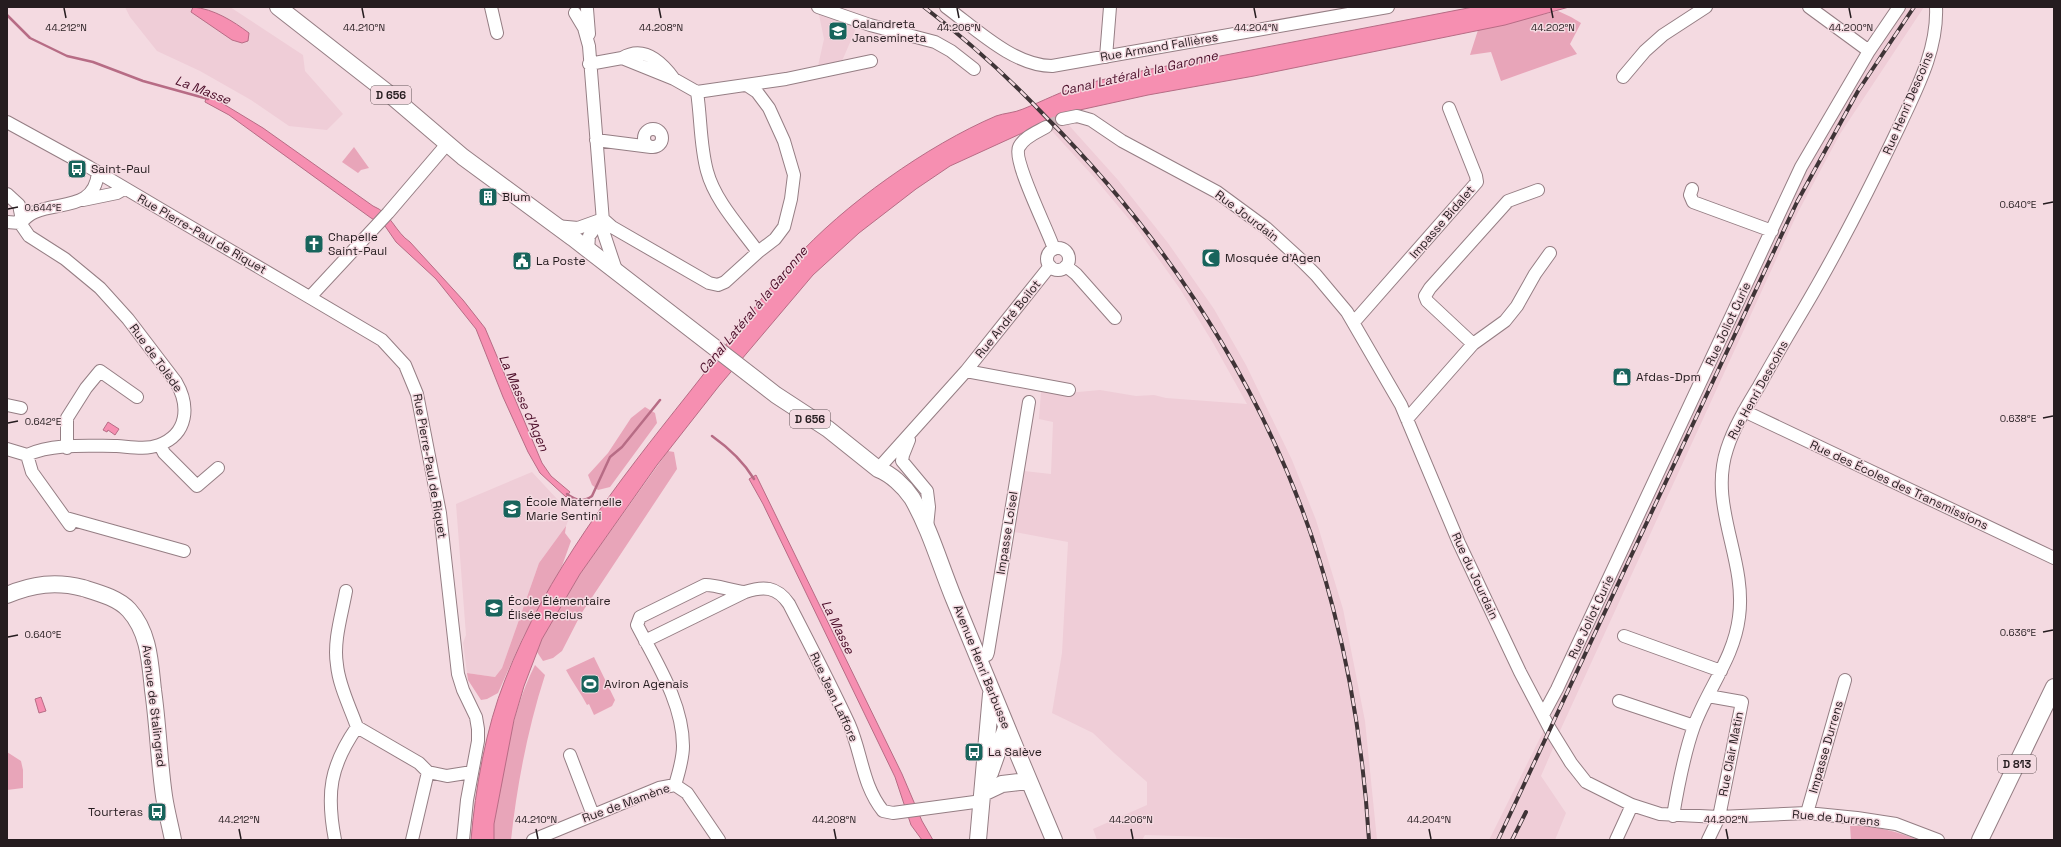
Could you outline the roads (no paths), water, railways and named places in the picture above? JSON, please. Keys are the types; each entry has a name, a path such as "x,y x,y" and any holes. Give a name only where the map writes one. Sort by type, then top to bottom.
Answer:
{"main road":[{"name":"D 656","path":"278,7 388,93 447,144 617,273"},
{"name":"Avenue Henri Barbusse","path":"617,273 776,395 828,429 878,469 886,472 894,478 911,496 945,573 947,582 1005,725 1054,840"},
{"name":"Avenue Henri Barbusse","path":"878,469 884,482 910,512 939,575 947,582"},
{"path":"910,512 926,529"},
{"name":"Avenue de Stalingrad","path":"7,595 29,586 44,584 72,586 107,596 119,602 129,610 140,626 148,651 159,738 164,796 173,840"},
{"name":"D 813","path":"1980,840 2054,687"},
{"name":"D 656","path":"978,840 991,688"},
{"name":"D 656","path":"983,794 1005,725"},
{"path":"987,736 1005,725"},
{"path":"983,794 1002,784 1028,781"}],"street":[{"path":"491,7 497,33"},
{"path":"818,7 870,25 935,42 951,51 974,69"},
{"name":"Rue Armand Fallières","path":"946,7 1012,54 1033,63 1052,66 1388,7"},
{"path":"1106,57 1110,7"},
{"path":"1623,77 1644,51 1663,35 1706,7"},
{"path":"1809,7 1869,51"},
{"name":"Rue Joliot Curie","path":"1543,715 1557,689 1801,167 1869,51 1900,7"},
{"name":"Rue Henri Descoins","path":"1673,816 1687,750 1694,726 1730,653 1736,635 1740,600 1738,577 1721,493 1722,467 1727,446 1744,411 1837,252 1911,102 1932,46 1935,33 1936,7"},
{"path":"573,10 582,14 587,8"},
{"path":"587,8 589,64 602,220 604,234 617,273"},
{"path":"573,10 584,28 589,46"},
{"path":"589,64 622,58 674,79 697,92 748,86 871,61"},
{"path":"602,220 709,283 718,285 725,282 758,252 775,239 784,227 791,199 794,175 784,141 769,108 757,92 748,86"},
{"path":"697,92 702,149 712,185 758,252"},
{"name":"Impasse Bidalet","path":"1354,322 1477,182 1449,108"},
{"name":"Rue Jourdain","path":"1062,119 1077,116 1091,120 1122,141 1217,192 1266,228 1316,275 1354,322 1407,419"},
{"name":"Rue Pierre-Paul de Riquet","path":"7,122 98,173 382,340 400,357 414,384 425,431 440,513 458,674 463,690 476,717 478,729 467,800 463,840"},
{"path":"1046,127 1022,142 1018,148 1017,156 1020,167 1050,234 1054,249"},
{"path":"596,140 651,147"},
{"path":"310,297 376,226 447,144"},
{"path":"82,200 94,191 98,173"},
{"path":"7,222 20,223 35,212 117,193 124,189"},
{"path":"1692,189 1690,195 1693,202 1772,231"},
{"path":"1473,344 1427,301 1425,296 1430,288 1508,201 1538,190"},
{"path":"7,194 19,205 21,215 20,223"},
{"path":"555,226 578,228 602,220"},
{"path":"588,250 589,236 602,220"},
{"name":"Rue de Tolède","path":"20,223 33,240 83,273 114,301 176,382 185,400 185,414 176,434 160,445 142,448 67,448 41,450 27,455"},
{"path":"588,250 604,234"},
{"path":"1060,248 1066,251 1069,258 1066,266 1058,270 1050,266 1047,258 1050,252 1054,249 1060,248"},
{"path":"1407,419 1473,344 1505,321 1517,306 1535,274 1550,253"},
{"name":"Rue André Boilot","path":"878,469 966,371 1050,266"},
{"path":"1066,266 1076,274 1115,318"},
{"path":"67,448 67,418 86,388 100,371 137,397"},
{"name":"Rue André Boilot","path":"966,371 1069,390"},
{"name":"Impasse Loisel","path":"979,659 987,655 988,652 1029,402"},
{"path":"7,405 21,408"},
{"name":"Rue des Écoles des Transmissions","path":"1744,411 2054,558"},
{"name":"Rue du Jourdain","path":"1407,419 1459,543 1550,729"},
{"path":"911,434 902,461 926,491 929,507 926,529"},
{"path":"160,445 164,453 198,486 218,468"},
{"path":"7,449 27,455 32,472 68,523 184,551"},
{"name":"Rue Jean Laffore","path":"675,785 682,763 682,726 677,707 637,625 640,617 705,585 745,592"},
{"path":"721,588 723,597 721,604"},
{"name":"Rue Jean Laffore","path":"645,641 745,592 759,588 768,588 776,591 784,597 848,724 870,791 882,811 893,813 928,808 983,794"},
{"path":"346,591 336,649 336,664 342,688 357,727 419,764 428,772 447,776 472,772"},
{"path":"1624,636 1721,671"},
{"name":"Impasse Durrens","path":"1807,814 1845,680"},
{"name":"Rue Clair Matin","path":"1708,696 1742,702 1719,817"},
{"path":"1619,701 1694,726"},
{"path":"335,840 330,811 332,783 337,760 344,745 357,727"},
{"name":"Rue de Durrens","path":"1550,729 1571,763 1586,782 1632,805 1673,816 1719,817 1807,814 1896,824 1938,840"},
{"path":"570,755 593,815"},
{"path":"412,840 428,772"},
{"path":"675,785 687,793 719,840"},
{"name":"Rue de Mamène","path":"533,840 549,837 593,815 659,788 675,785"},
{"path":"1616,840 1632,805"},
{"path":"1708,840 1719,817"}],"water":[{"path":"193,7 208,10 230,20 249,33 248,41 242,43 232,40 191,12"},
{"name":"Canal Latéral à la Garonne","path":"1473,7 1569,7 1505,25 1254,76 1148,95 1066,113 950,166 916,189 859,233 813,275 719,386 657,465 580,574 542,639 524,686 514,720 494,824 494,840 471,840 475,801 482,759 498,698 522,641 562,566 610,495 753,309 794,260 837,218 888,178 915,160 970,128 996,116 1020,110 1075,87 1140,71"},
{"path":"207,94 263,128 384,213 400,233 463,300 485,328 542,463 551,476 570,492 566,497 540,473 528,452 503,397 476,329 436,279 396,242 385,226 371,218 229,115 205,102"},
{"path":"108,422 119,429 115,435 108,430 107,432 103,430"},
{"path":"756,475 902,774 922,821 933,840 922,840 911,825 895,777 763,504 749,479"},
{"path":"41,697 46,711 39,713 35,699"}],"waterway":[{"name":"La Masse","path":"7,15 30,38 67,56 93,62 143,81 208,99"},
{"name":"La Masse d'Agen","path":"567,494 579,500 592,496 610,457 622,447 660,400"},
{"name":"La Masse","path":"712,436 735,455 754,479"}],"tunnel":[{"path":"1046,127 1062,119"}],"railway":[{"path":"924,7 956,32 1001,72 1093,168 1140,223 1183,282 1222,342 1256,406 1287,471 1312,538 1333,608 1357,723 1369,840"},
{"path":"1498,840 1797,202 1858,91 1914,7"},
{"path":"1512,840 1526,812"}],"place":[{"name":"Calandreta Jansemineta","path":"838,31"},
{"name":"Saint-Paul","path":"77,169"},
{"name":"Blum","path":"488,197"},
{"name":"Chapelle Saint-Paul","path":"314,244"},
{"name":"Mosquée d'Agen","path":"1211,258"},
{"name":"La Poste","path":"522,261"},
{"name":"Afdas-Dpm","path":"1622,377"},
{"name":"École Maternelle Marie Sentini","path":"512,509"},
{"name":"École Élémentaire Élisée Reclus","path":"494,608"},
{"name":"Aviron Agenais","path":"590,684"},
{"name":"La Salève","path":"974,752"},
{"name":"Tourteras","path":"157,812"}]}
